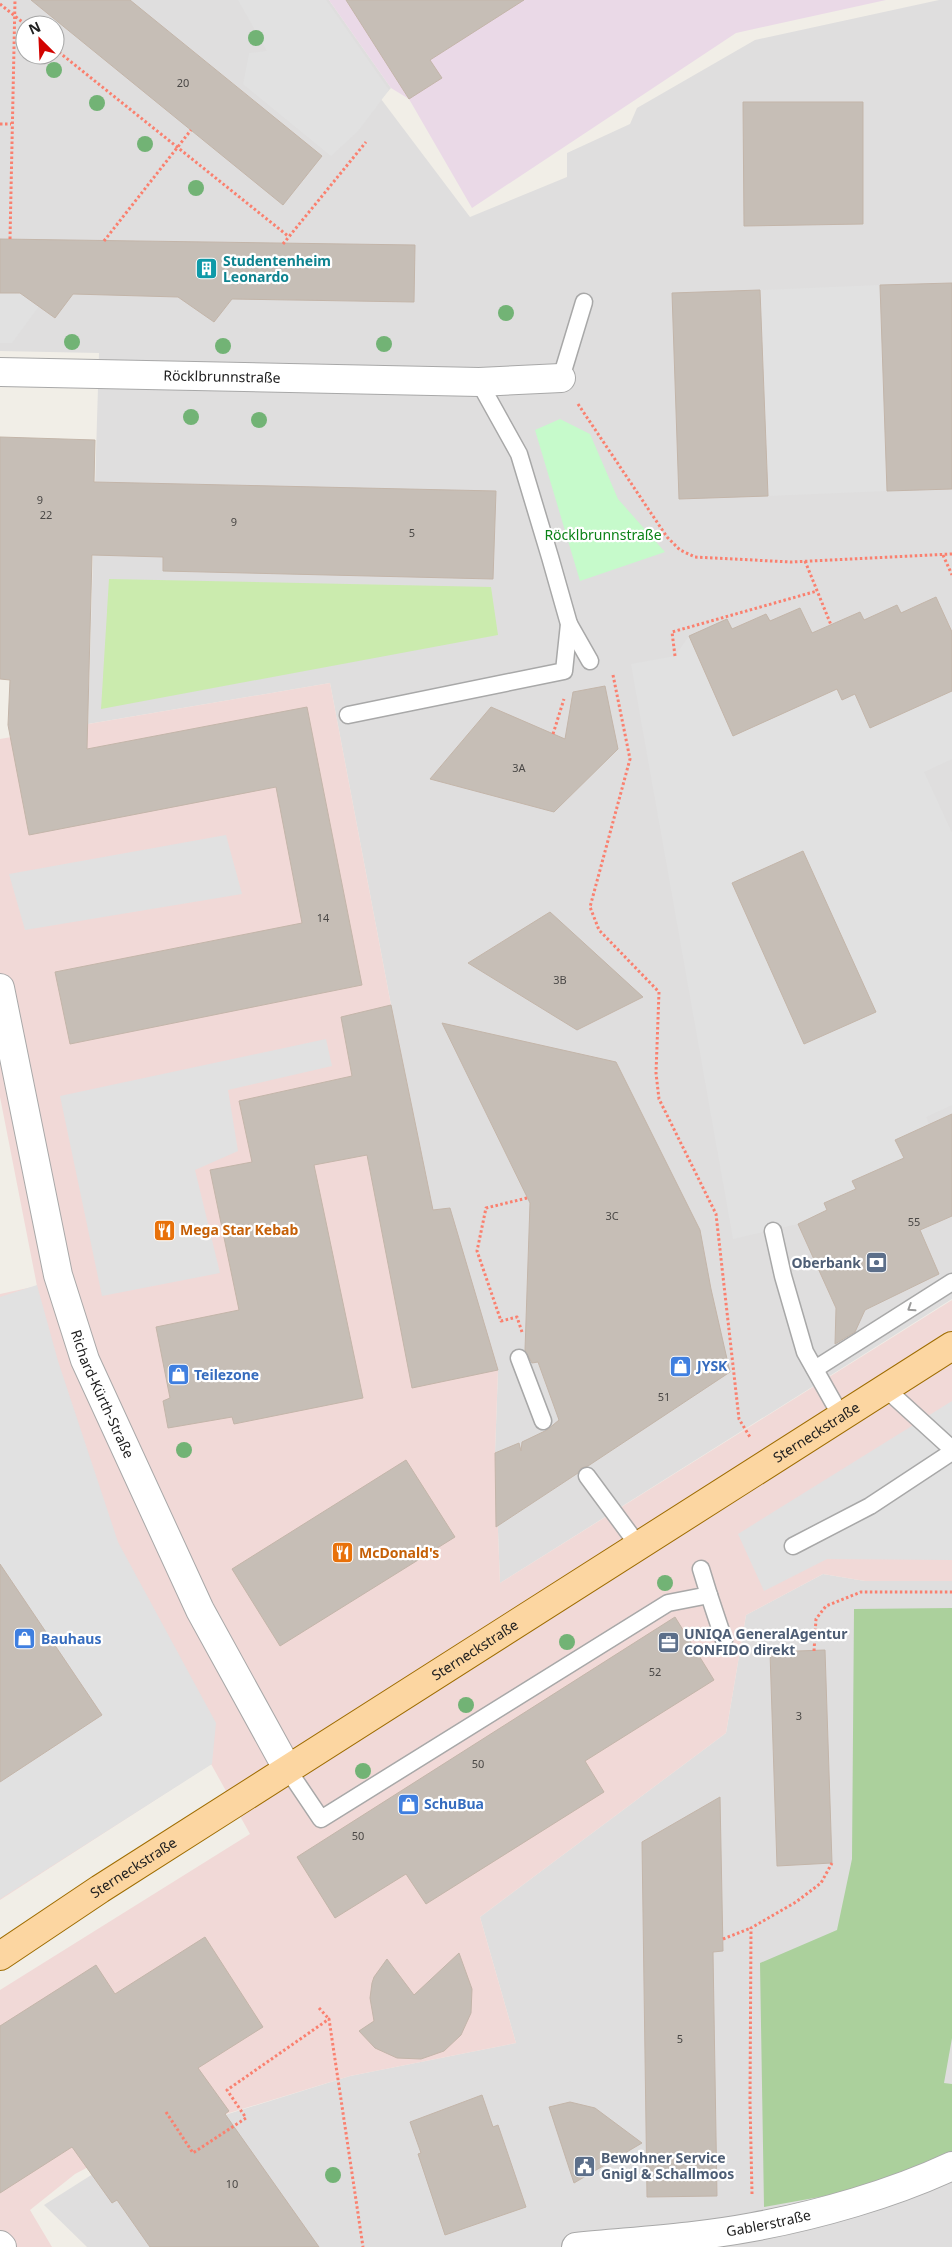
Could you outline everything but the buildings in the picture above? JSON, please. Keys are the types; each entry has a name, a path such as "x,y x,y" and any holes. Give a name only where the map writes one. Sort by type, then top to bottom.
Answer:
{"main road":[{"name":"Sterneckstraße","path":"0,1956 100,1889 952,1346"}],"street":[{"name":"Röcklbrunnstraße","path":"0,372 479,382 561,378"},
{"name":"Richard-Kürth-Straße","path":"0,988 58,1275 85,1360 200,1610 288,1770"},
{"name":"Gablerstraße","path":"576,2247 754,2237 952,2166"}],"lane":[{"path":"561,378 584,302"},
{"path":"479,382 519,454 569,624 590,661"},
{"path":"348,715 564,671 569,624"},
{"path":"773,1231 783,1276 806,1352 841,1416"},
{"path":"815,1368 952,1282"},
{"path":"519,1358 543,1421"},
{"path":"793,1546 870,1506 952,1450 885,1388"},
{"path":"588,1476 638,1545"},
{"path":"701,1569 724,1640"},
{"path":"288,1770 321,1819 668,1603 708,1594"}],"path":[{"path":"10,239 15,0"},
{"path":"0,4 14,15"},
{"path":"65,57 288,236"},
{"path":"0,124 11,124"},
{"path":"104,241 191,130"},
{"path":"283,244 366,142"},
{"path":"561,378 667,537 680,550 695,557 805,561 952,554"},
{"path":"943,555 952,575"},
{"path":"805,561 831,625"},
{"path":"675,656 672,632 817,591"},
{"path":"611,666 630,759 590,907 599,930 659,992 656,1073 659,1099 716,1214 739,1419 767,1463"},
{"path":"553,734 564,698 564,671"},
{"path":"519,1358 527,1349 517,1317 501,1321 477,1251 486,1208 527,1198"},
{"path":"814,1651 816,1619 826,1606 860,1592 952,1592"},
{"path":"723,1939 751,1928 796,1902 821,1883 832,1864"},
{"path":"751,1928 750,2102 754,2237"},
{"path":"319,2008 329,2019 364,2247"},
{"path":"166,2112 193,2153 246,2118 227,2090 329,2019"}],"shaded area":[{"path":"0,0 329,0 391,88 381,99 470,217 567,177 567,153 630,124 637,108 755,40 939,0 952,0 952,1299 500,1583 495,1453 498,1370 433,1210 391,1005 330,683 88,724 99,353 0,351"},
{"path":"238,0 326,0 389,90 358,131 331,156 243,84 249,53 267,51"},
{"path":"329,0 886,0 736,33 472,208 409,99 391,88"},
{"path":"880,285 887,491 768,496 760,290"},
{"path":"0,293 48,294 12,343 0,343"},
{"path":"689,636 733,736 837,689 842,700 855,694 870,728 952,691 952,759 924,772 952,833 952,1105 926,1117 929,1124 896,1139 904,1158 852,1181 856,1189 824,1203 827,1210 798,1224 733,1239 631,664 675,656"},
{"path":"330,683 391,1005 433,1210 450,1208 498,1370 495,1453 500,1583 952,1300 952,1581 865,1581 823,1574 746,1615 726,1733 480,1917 516,2043 350,2076 138,2141 75,2174 30,2210 52,2247 0,2247 0,1990 250,1834 211,1764 0,1900 0,1294 37,1286 0,1097 0,739"},
{"path":"226,835 242,894 25,930 9,874"},
{"path":"326,1039 332,1066 228,1090 238,1151 195,1170 220,1273 102,1296 60,1096"},
{"path":"37,1285 58,1361 118,1542 216,1723 212,1764 0,1899 0,1782 102,1715 0,1564 0,1297"},
{"path":"952,1401 952,1560 827,1559 764,1591 738,1534"},
{"path":"823,1574 865,1581 952,1581 952,2247 87,2247 44,2205 148,2139 350,2076 516,2043 480,1917 726,1733 746,1615"}],"green space":[{"name":"Röcklbrunnstraße","path":"560,419 590,434 618,499 665,552 580,581 535,430"},
{"path":"109,579 491,587 498,635 101,709"},
{"path":"952,1608 952,2038 944,2083 952,2084 952,2157 864,2189 764,2207 760,1963 837,1930 852,1859 854,1609"}],"place":[{"name":"Studentenheim Leonardo","path":"207,269"},
{"name":"Mega Star Kebab","path":"164,1230"},
{"name":"Oberbank","path":"877,1263"},
{"name":"JYSK","path":"681,1366"},
{"name":"Teilezone","path":"178,1375"},
{"name":"McDonald's","path":"343,1553"},
{"name":"Bauhaus","path":"25,1639"},
{"name":"UNIQA GeneralAgentur CONFIDO direkt","path":"668,1642"},
{"name":"SchuBua","path":"408,1804"},
{"name":"Bewohner Service Gnigl & Schallmoos","path":"585,2166"}]}
